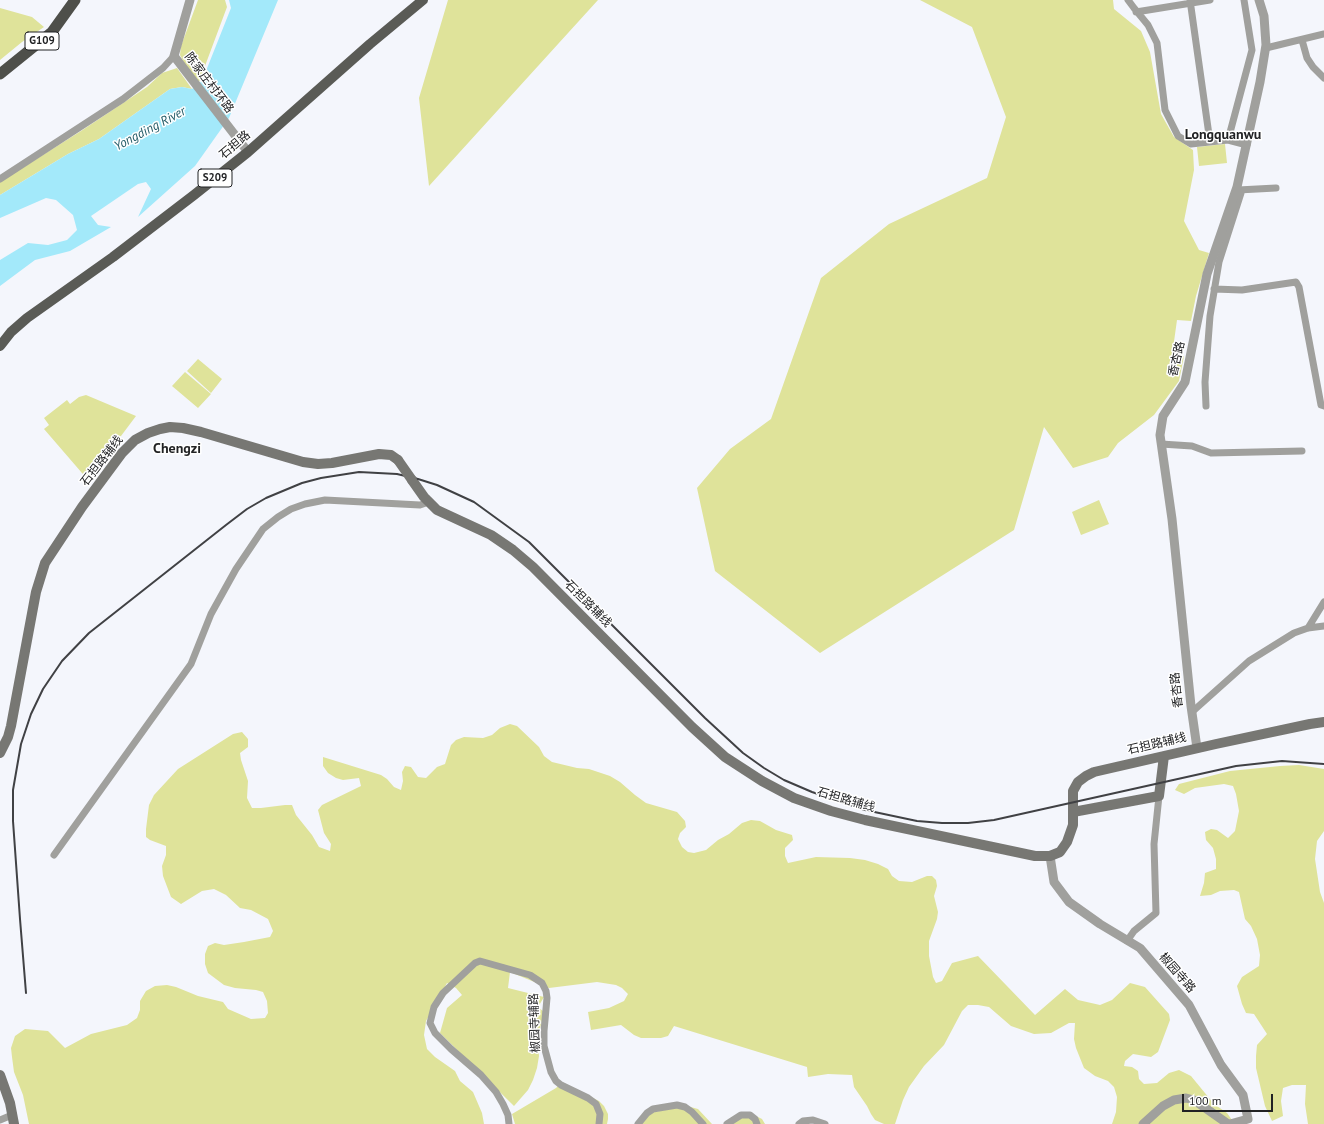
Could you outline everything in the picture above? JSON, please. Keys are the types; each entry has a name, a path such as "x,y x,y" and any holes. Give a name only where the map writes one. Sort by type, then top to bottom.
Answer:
{"highway":[{"name":"G109","path":"0,74 52,32 75,0"}],"main road":[{"name":"石担路","path":"0,346 11,332 27,318 113,257 248,152 370,44 423,0"},
{"name":"石担路辅线","path":"0,753 8,737 36,592 45,563 78,513 118,459 135,440 148,433 170,427 201,432 304,462 318,464 332,463 379,454 391,456 398,460 429,502 437,510 490,535 513,550 533,567 692,727 725,757 762,781 794,798 831,811 865,820 1035,856 1050,856 1060,852 1067,842 1072,825 1073,791 1078,782 1094,772 1197,748 1324,722"},
{"path":"1073,812 1159,796 1164,756"},
{"path":"0,1075 10,1103 13,1119"}],"street":[{"name":"陈家庄村环路","path":"190,0 174,56 248,152"},
{"path":"1128,0 1136,12 1148,25 1157,43 1165,110 1178,136 1191,144 1228,140 1247,145"},
{"path":"1136,12 1210,0"},
{"path":"1228,140 1252,50 1244,0"},
{"name":"香杏路","path":"1197,748 1172,519 1160,435 1163,416 1185,382 1207,274 1239,190 1266,48 1264,16 1259,0"},
{"path":"1191,2 1210,142"},
{"path":"1266,48 1324,34"},
{"path":"1302,40 1307,58 1313,68 1324,78"},
{"path":"0,178 123,99 163,68 174,56"},
{"path":"1206,406 1205,382 1210,316 1214,289 1219,262 1239,190 1276,188"},
{"path":"1214,289 1242,290 1296,282 1299,287 1321,405 1324,406"},
{"path":"1161,444 1192,446 1211,452 1302,451"},
{"path":"54,856 192,664 211,614 236,569 263,529 291,509 305,504 325,500 420,505 429,502"},
{"path":"1308,628 1324,602"},
{"path":"1192,712 1249,660 1294,633 1308,628 1324,626"},
{"path":"1127,940 1134,931 1156,913 1154,844 1159,796"},
{"name":"椒园寺路","path":"1050,856 1054,882 1069,902 1100,924 1140,948 1189,1005 1221,1065 1243,1095 1249,1121 1229,1124 1194,1100 1186,1098 1174,1100 1163,1106 1144,1124"},
{"name":"椒园寺辅路","path":"509,1124 508,1116 496,1092 435,1033 430,1023 434,1007 444,993 475,963 480,961 530,975 542,983 546,990 547,998 544,1046 551,1072 560,1085 588,1098 596,1104 600,1114 599,1124"},
{"path":"638,1124 646,1113 653,1109 677,1105 685,1107 692,1112 703,1124"},
{"path":"727,1124 741,1115 750,1115 755,1119 757,1124"},
{"path":"1,1120 13,1119"},
{"path":"799,1124 803,1121 813,1120 825,1124"}],"green space":[{"path":"198,0 225,0 227,7 199,82 188,70 180,55 181,46"},
{"path":"448,0 598,0 429,186 419,98"},
{"path":"920,0 1113,0 1114,9 1141,31 1150,52 1161,114 1174,137 1193,150 1194,170 1184,221 1199,250 1209,253 1196,296 1191,321 1177,320 1172,356 1184,356 1179,381 1154,415 1118,443 1108,457 1073,468 1044,427 1014,530 820,653 715,571 697,488 730,449 771,419 821,278 889,224 987,178 1006,117 972,27"},
{"path":"0,8 32,17 44,27 22,42 0,60"},
{"path":"177,68 192,89 182,87 170,89 99,139 68,154 0,195 0,182 147,87 162,73"},
{"path":"1225,144 1227,163 1199,166 1197,147"},
{"path":"198,359 222,379 211,393 187,371"},
{"path":"185,372 211,394 198,408 172,386"},
{"path":"86,395 136,416 88,480 44,429 49,425 44,418 67,400 70,404 79,397"},
{"path":"1099,500 1109,524 1081,535 1072,512"},
{"path":"510,724 517,726 539,747 544,756 552,762 577,768 589,769 610,776 620,782 646,803 677,812 685,821 686,827 680,833 678,839 682,847 688,852 694,853 706,850 742,823 751,820 760,821 776,830 792,835 793,840 785,848 785,856 788,863 816,857 850,858 878,864 888,869 892,876 899,881 912,882 927,876 932,876 936,880 937,886 934,896 938,912 929,941 929,956 933,977 936,983 942,981 952,963 978,956 1035,1015 1065,989 1078,1000 1100,1005 1112,1000 1130,983 1145,987 1169,1014 1170,1020 1158,1052 1151,1057 1133,1054 1125,1061 1124,1066 1132,1067 1138,1071 1139,1079 1144,1084 1157,1083 1169,1073 1179,1070 1191,1076 1214,1104 1227,1113 1232,1120 1232,1124 1112,1124 1116,1112 1117,1097 1114,1087 1108,1081 1095,1076 1084,1068 1074,1039 1075,1023 1069,1023 1051,1033 1034,1034 1011,1026 989,1007 968,1005 962,1011 944,1045 924,1066 909,1087 895,1124 884,1124 875,1120 871,1114 854,1087 852,1075 828,1074 808,1077 807,1067 674,1026 668,1036 661,1038 641,1038 634,1035 621,1025 591,1030 588,1012 609,1008 624,1001 628,994 622,988 616,985 597,982 549,988 510,972 508,988 544,997 538,1007 544,1012 539,1032 539,1056 537,1068 528,1090 514,1106 440,1033 447,1008 462,995 456,988 447,983 426,1021 424,1035 427,1049 435,1057 455,1071 460,1081 473,1092 482,1113 484,1124 29,1124 23,1095 14,1072 11,1048 15,1036 25,1029 48,1031 65,1048 91,1034 127,1025 137,1018 140,1010 140,1001 146,991 155,986 167,985 198,996 223,1002 228,1009 251,1019 265,1018 268,1013 267,1001 263,992 224,985 208,973 205,964 205,954 208,946 215,943 224,945 270,937 273,931 268,919 251,910 240,908 226,895 214,889 202,891 181,904 171,897 163,876 162,866 166,855 166,846 146,837 149,805 154,795 178,769 233,734 242,732 248,739 248,747 240,753 248,781 247,798 252,808 292,805 296,815 312,835 319,847 330,851 331,844 324,833 318,810 322,805 361,786 359,778 343,780 328,773 323,766 323,757 381,775 394,787 401,790 403,781 402,772 405,766 411,767 418,777 426,778 437,767 445,764 451,745 456,740 464,737 483,738 492,735 500,728"},
{"path":"1299,765 1324,769 1324,831 1317,841 1315,859 1320,892 1324,903 1324,1124 1308,1124 1305,1104 1306,1085 1292,1085 1283,1088 1281,1101 1283,1116 1272,1121 1265,1106 1256,1068 1257,1045 1267,1034 1254,1014 1246,1013 1237,986 1242,977 1259,966 1260,955 1257,939 1251,926 1245,919 1239,892 1234,890 1220,891 1211,895 1200,896 1205,873 1216,869 1216,859 1213,848 1206,840 1205,832 1211,829 1217,830 1228,838 1235,831 1239,811 1233,786 1224,784 1195,788 1184,794 1175,790 1179,784 1230,771"},
{"path":"562,1082 599,1101 604,1106 608,1114 607,1124 515,1124 512,1114 556,1088"},
{"path":"687,1106 698,1109 712,1124 636,1124 649,1113"},
{"path":"754,1115 762,1119 765,1124 725,1124 731,1121"}],"water":[{"name":"Yongding River","path":"229,0 278,0 229,118 195,166 138,217 151,189 146,182 138,184 91,216 98,225 111,227 70,251 35,260 0,286 0,260 28,243 48,245 67,240 77,230 73,215 56,200 46,198 0,218 0,195 68,154 99,139 170,89 182,87 192,89 202,81 231,8"}],"railway":[{"path":"26,993 13,821 13,790 21,744 31,714 43,689 62,661 89,633 247,509 266,498 302,483 321,478 359,472 397,474 437,485 474,502 529,542 705,718 743,753 784,780 812,792 865,810 917,821 968,823 994,820 1236,766 1282,761 1324,764"}],"district":[{"name":"Longquanwu","path":"1223,135"},
{"name":"Chengzi","path":"177,449"}]}
